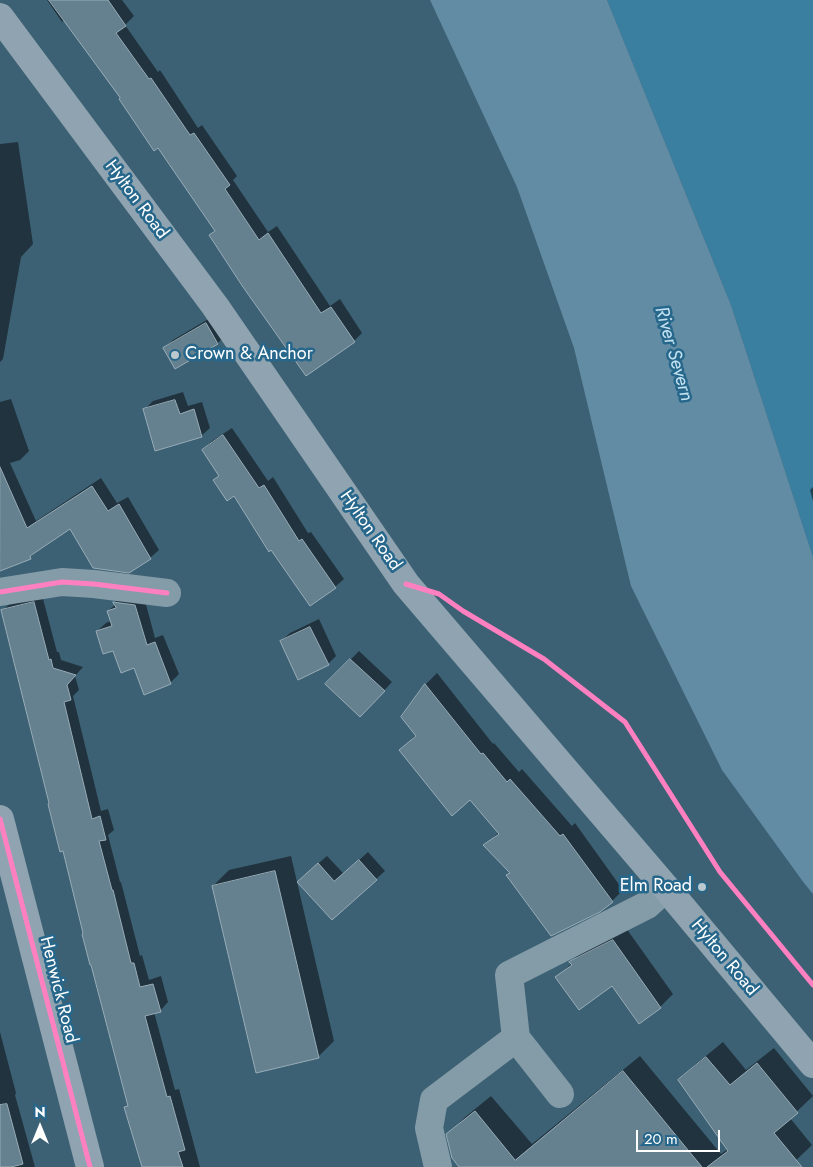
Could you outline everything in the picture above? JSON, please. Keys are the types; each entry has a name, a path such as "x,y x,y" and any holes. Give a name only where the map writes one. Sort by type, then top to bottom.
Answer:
{"main road":[{"name":"Hylton Road","path":"0,17 215,306 406,584 666,888 813,1064"},
{"name":"Henwick Road","path":"0,819 90,1167"}],"street":[{"path":"0,592 62,582 167,593"},
{"path":"560,1094 516,1038 509,975 647,905 666,888"},
{"path":"438,1167 429,1128 434,1100 516,1038"}],"shaded area":[{"path":"607,0 813,0 813,557 731,305"}],"water":[{"name":"River Severn","path":"430,0 607,0 731,305 813,557 813,894 722,770 631,586 574,348 517,187"}],"building":[{"path":"49,0 108,0 126,26 116,33 149,79 151,78 190,135 194,133 230,185 225,189 259,240 268,233 321,313 331,307 355,342 306,376 209,235 215,231 158,148 154,151 120,98"},
{"path":"206,323 218,344 175,369 163,348"},
{"path":"175,400 180,414 194,409 202,437 155,451 143,409"},
{"path":"223,435 259,488 264,485 299,541 302,539 336,588 310,606 271,550 269,552 234,496 227,501 213,480 219,476 202,450"},
{"path":"0,467 27,528 92,486 108,511 119,504 151,559 129,573 93,568 70,529 30,556 31,559 0,571"},
{"path":"34,602 49,660 51,659 53,668 76,675 67,685 71,700 64,702 92,819 100,816 106,840 99,841 131,963 134,963 140,987 153,984 161,1012 145,1016 167,1097 170,1096 185,1150 178,1152 183,1167 142,1167 124,1107 128,1106 82,934 63,851 60,852 1,610"},
{"path":"113,602 135,605 147,645 155,642 171,684 144,695 134,668 121,673 113,651 103,654 96,631 112,626 107,611 116,608"},
{"path":"310,627 329,665 298,680 280,641"},
{"path":"350,659 385,691 360,717 325,684"},
{"path":"425,684 481,754 483,753 507,782 510,779 560,836 563,834 613,902 600,912 551,936 506,875 510,873 483,845 499,834 470,800 452,816 399,750 416,736 401,717"},
{"path":"359,860 377,880 332,920 297,882 318,863 334,881"},
{"path":"275,871 319,1058 256,1073 212,886"},
{"path":"613,940 661,1008 639,1024 612,986 579,1010 555,977 572,965 569,962"},
{"path":"706,1057 730,1085 757,1063 798,1113 774,1133 802,1167 707,1167 728,1151 678,1080"},
{"path":"623,1071 702,1167 459,1167 452,1158 446,1134 475,1111 515,1160"},
{"path":"7,1104 23,1164 0,1167 0,1105"}],"cycle path":[{"path":"0,592 62,582 167,593"},
{"path":"406,584 439,594 463,611 544,659 625,722 720,872 813,985"},
{"path":"0,819 90,1167"}],"place":[{"name":"Crown & Anchor","path":"175,355"},
{"name":"Elm Road","path":"702,887"}]}
